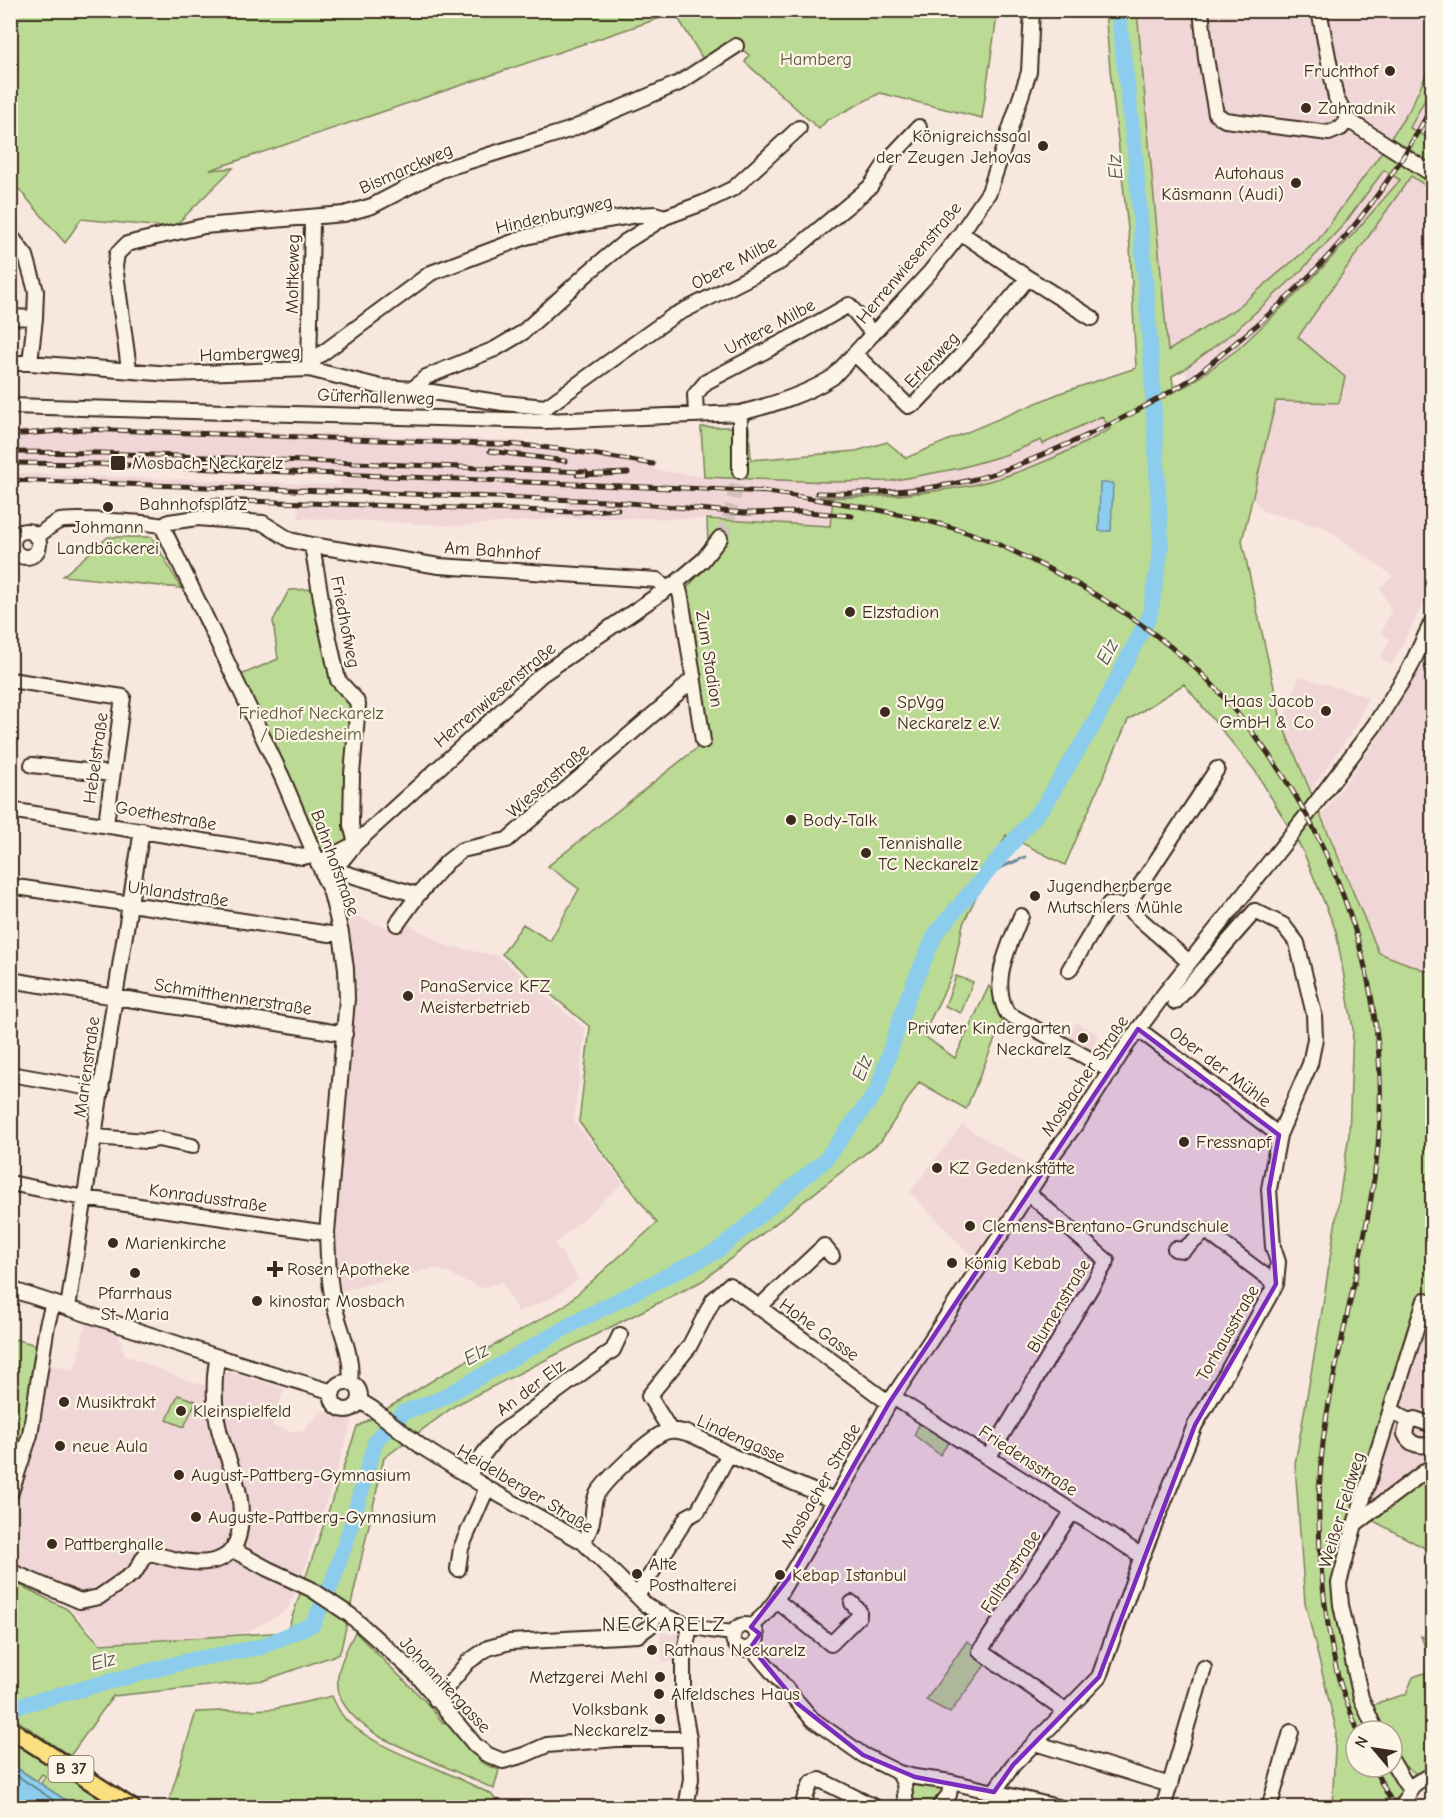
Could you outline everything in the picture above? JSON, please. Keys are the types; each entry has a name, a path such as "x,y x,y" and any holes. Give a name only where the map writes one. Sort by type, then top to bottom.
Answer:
{"main road":[{"name":"B 37","path":"10,1729 132,1808"}],"street":[{"name":"Herrenwiesenstraße","path":"740,413 769,406 819,386 833,377 930,272 961,233 989,192 1026,83 1029,72 1032,10"},
{"path":"1201,10 1206,58 1216,114 1225,120 1329,133 1341,128 1348,120"},
{"path":"1319,10 1336,98 1348,120 1432,174"},
{"name":"Bismarckweg","path":"129,369 115,266 117,254 127,244 204,226 344,214 372,206 441,170 569,130 679,83 736,46"},
{"name":"Obere Milbe","path":"546,414 673,315 780,262 870,187 888,160 920,127"},
{"path":"413,389 426,377 495,349 522,333 625,242 665,218 734,188 799,128"},
{"name":"Hindenburgweg","path":"309,369 316,358 431,273 526,237 637,215 655,214 665,218"},
{"name":"Moltkeweg","path":"309,369 311,217"},
{"path":"961,233 1092,318"},
{"path":"10,236 26,256 36,291 30,363"},
{"name":"Erlenweg","path":"855,354 908,406 916,403 982,333 1028,278"},
{"name":"Untere Milbe","path":"696,414 695,395 706,382 849,305 873,334"},
{"path":"10,316 35,318"},
{"name":"Hambergweg","path":"10,363 129,369 171,374 309,369 381,387 413,389 503,403 546,414"},
{"name":"Güterhallenweg","path":"10,405 546,414 740,413"},
{"path":"740,413 740,471"},
{"name":"Bahnhofsplatz","path":"13,553 13,544 17,535 27,531 36,537 50,526 63,520 141,522 156,523 162,526 169,522 197,518 264,523 290,540 312,545"},
{"name":"Bahnhofstraße","path":"162,526 282,777 316,859 329,874 330,893 341,933 347,981 345,1034 327,1233 328,1271 333,1301 352,1369 350,1382"},
{"name":"Herrenwiesenstraße","path":"329,874 356,843 541,675 671,586 702,561 720,538"},
{"name":"Am Bahnhof","path":"312,545 439,566 657,580 671,586"},
{"name":"Friedhofweg","path":"312,545 338,680 356,700 357,705 351,825 356,843"},
{"name":"Zum Stadion","path":"671,586 681,597 703,741"},
{"name":"Mosbacher Straße","path":"751,1627 776,1600 891,1400 1138,1029 1307,815 1374,726 1409,670 1432,622"},
{"name":"Wiesenstraße","path":"397,924 447,862 462,850 507,840 694,677"},
{"name":"Hebelstraße","path":"10,680 123,697 106,824"},
{"path":"32,765 112,774"},
{"path":"1126,907 1217,769"},
{"name":"Goethestraße","path":"10,810 316,859"},
{"name":"Marienstraße","path":"68,1308 142,830"},
{"name":"Herrenwiesenstraße","path":"316,859 356,843"},
{"path":"329,874 422,891"},
{"name":"Uhlandstraße","path":"10,886 330,934 341,933"},
{"path":"1069,970 1109,904 1126,907 1189,962"},
{"name":"Torhausstraße","path":"994,1792 1013,1765 1099,1677 1142,1556 1195,1425 1276,1284 1278,1262 1273,1247 1269,1189 1279,1135 1310,1064 1316,1039 1314,1014 1297,944 1283,924 1255,911 1175,1002"},
{"path":"1021,916 1001,965 1000,990 1007,1013 1111,1071"},
{"name":"Schmitthennerstraße","path":"10,981 345,1034"},
{"name":"Ober der Mühle","path":"1138,1029 1279,1135"},
{"path":"10,1074 102,1090"},
{"path":"95,1137 146,1142 158,1139 192,1146"},
{"name":"Konradusstraße","path":"10,1183 84,1198 327,1233"},
{"name":"Blumenstraße","path":"988,1458 1107,1262 1028,1193"},
{"path":"1175,1249 1183,1250 1206,1231 1276,1284"},
{"path":"758,1308 824,1246 832,1256"},
{"name":"Hohe Gasse","path":"670,1430 650,1396 689,1347 713,1300 729,1285 758,1308 891,1400"},
{"path":"10,1288 333,1392"},
{"name":"Weißer Feldweg","path":"1371,1719 1361,1698 1339,1582 1425,1300"},
{"path":"10,1496 30,1435 47,1325 53,1303"},
{"name":"An der Elz","path":"467,1476 498,1435 613,1350 620,1335"},
{"path":"10,1571 80,1601 99,1597 135,1572 147,1552 171,1559 199,1563 222,1560 233,1550 239,1537 242,1511 237,1483 218,1425 214,1375 219,1357"},
{"path":"350,1382 358,1388 360,1401 354,1409 342,1410 333,1402 333,1392 337,1385 350,1382"},
{"name":"Friedensstraße","path":"891,1400 988,1458 1142,1556"},
{"name":"Heidelberger Straße","path":"360,1401 422,1448 583,1542 646,1605 669,1620 716,1632 734,1633 741,1626 751,1627"},
{"path":"1392,1410 1408,1421"},
{"path":"1408,1421 1415,1419 1432,1425"},
{"path":"1408,1421 1405,1434 1410,1442 1421,1446 1432,1444"},
{"name":"Lindengasse","path":"583,1542 590,1531 593,1503 597,1494 631,1457 661,1433 670,1430 690,1434 729,1454 834,1500"},
{"path":"637,1596 687,1517 698,1511 729,1454"},
{"path":"1355,1524 1432,1466"},
{"path":"458,1569 461,1548 487,1488"},
{"name":"Falltorstraße","path":"1066,1711 980,1651 1072,1512"},
{"name":"Johannitergasse","path":"233,1550 313,1591 356,1619 417,1675 475,1745 486,1754 503,1761 546,1745 616,1739 689,1739"},
{"path":"776,1600 831,1644 859,1616 859,1611 852,1603"},
{"path":"436,1700 468,1662 488,1648 510,1642 532,1640 638,1635 650,1626 657,1613"},
{"path":"686,1808 691,1779 689,1739 683,1705 683,1661 690,1626"},
{"path":"734,1633 733,1639 738,1647 745,1649 751,1647 757,1637 751,1627"},
{"path":"751,1647 812,1719 863,1755 898,1773 951,1782 1062,1808"},
{"path":"1163,1808 1204,1668"},
{"path":"1269,1808 1291,1732"},
{"path":"1035,1743 1170,1785"},
{"path":"898,1773 904,1783 906,1808"},
{"path":"1400,1806 1408,1798 1411,1788 1428,1777"},
{"path":"1403,1779 1411,1788"},
{"path":"804,1800 811,1783 820,1780 877,1808"},
{"path":"938,1808 949,1795 951,1782"}],"highlighted area":[{"path":"1138,1029 1279,1135 1269,1189 1276,1284 1195,1425 1099,1677 1013,1765 994,1792 915,1777 863,1755 798,1704 751,1647 760,1634 751,1627 794,1571 889,1403"}],"shaded area":[{"path":"1137,11 1432,11 1432,62 1410,109 1318,240 1238,307 1168,352"},
{"path":"1432,86 1432,120 1426,138 1410,128"},
{"path":"1384,170 1400,180 1355,232 1310,281 1238,348 1191,383 1183,370 1235,331 1345,223"},
{"path":"1411,176 1432,190 1432,586 1392,665 1381,658 1390,639 1381,633 1391,610 1380,588 1393,576 1325,528 1263,511 1244,487 1276,400 1345,377 1298,338"},
{"path":"1103,416 1110,429 1088,442 1002,477 957,488 893,495 824,497 833,499 830,526 707,519 570,518 458,526 298,518 299,506 212,503 213,497 566,509 566,502 11,482 11,473 340,485 341,477 11,465 11,430 126,428 521,441 654,463 654,470 704,477 826,482 891,481 960,468 1005,455 1042,439 1044,444"},
{"path":"1432,642 1432,973 1379,953 1322,815 1374,744 1405,694"},
{"path":"1299,676 1368,697 1356,726 1311,790 1282,724"},
{"path":"346,913 396,931 403,921 447,946 498,956 585,1029 574,1121 623,1183 555,1244 579,1279 552,1298 518,1312 502,1282 482,1288 435,1268 337,1292 331,1270 354,976"},
{"name":"Privater Kindergarten Neckarelz","path":"1076,1023 1099,1035 1089,1053 1067,1041"},
{"name":"Clemens-Brentano-Grundschule","path":"962,1125 1036,1169 976,1261 910,1192"},
{"path":"1432,1286 1432,1479 1355,1524"},
{"name":"August-Pattberg-Gymnasium","path":"87,1320 118,1330 124,1354 181,1378 209,1387 228,1371 284,1389 272,1426 290,1431 304,1431 322,1411 351,1418 352,1422 300,1582 287,1610 245,1633 102,1643 69,1607 11,1576 11,1515 37,1435 49,1364 75,1370"},
{"path":"682,1631 676,1661 663,1663 660,1632 672,1634"}],"green space":[{"name":"Hamberg","path":"996,10 982,118 880,93 828,119 819,129 745,62 749,55 740,48 709,69 675,13 210,170 233,168 173,228 81,219 65,243 11,180 10,11"},
{"path":"1105,11 1137,11 1168,351 1238,307 1318,240 1410,109 1432,62 1432,86 1410,128 1426,137 1432,120 1432,190 1411,176 1298,337 1345,377 1339,403 1276,401 1242,541 1282,724 1379,953 1432,973 1432,1286 1355,1524 1339,1582 1370,1719 1344,1719 1344,1779 1396,1779 1403,1791 1399,1800 1385,1807 1332,1807 1336,1729 1305,1603 1295,1464 1322,1311 1349,1134 1353,1028 1336,931 1303,851 1256,772 1184,684 1128,720 1065,865 1006,835 963,924 952,975 923,1035 955,1058 989,986 1005,1015 966,1109 919,1082 881,1141 702,1281 456,1405 384,1458 339,1654 265,1680 113,1696 70,1756 11,1716 10,1580 67,1609 100,1644 287,1632 357,1427 438,1377 564,1306 657,1223 579,1122 590,1027 502,954 523,924 550,941 579,889 548,866 707,740 685,590 716,556 708,545 707,519 830,526 833,499 819,497 905,494 976,484 1036,465 1110,429 1102,416 1043,444 1041,440 1005,455 960,468 891,481 826,482 704,477 701,427 749,427 751,460 856,451 887,442 906,458 1060,393 1136,368 1130,247","holes":["1384,170 1400,180 1310,281 1238,349 1191,383 1174,392 1172,376 1235,331 1300,272 1345,223"]},
{"path":"108,537 152,537 181,588 63,576"},
{"name":"Friedhof Neckarelz / Diedesheim","path":"317,589 336,683 354,713 348,838 330,851 322,849 315,841 286,769 241,675 278,659 273,621 289,590"},
{"path":"956,976 973,982 961,1013 945,1006"},
{"path":"11,1338 40,1346 27,1434 11,1484"},
{"name":"Kleinspielfeld","path":"178,1395 196,1401 184,1427 167,1420"},
{"path":"921,1420 951,1439 940,1455 914,1435"},
{"path":"1419,1476 1432,1483 1432,1552 1366,1517"},
{"path":"355,1632 425,1701 443,1723 447,1719 482,1763 499,1770 494,1789 382,1738 350,1713 340,1696 338,1676 342,1660"},
{"path":"1421,1636 1432,1641 1432,1776 1424,1779 1404,1765 1404,1719 1374,1719 1369,1708 1406,1694 1413,1677 1424,1673 1427,1678 1428,1656"},
{"path":"967,1641 991,1657 950,1713 926,1700"},
{"path":"332,1696 346,1720 366,1736 491,1794 495,1799 493,1807 167,1807 196,1712 274,1709"},
{"path":"10,1740 113,1807 76,1807 41,1784 45,1776 42,1774 37,1781 12,1765"},
{"path":"951,1782 938,1807 906,1807 904,1783"}],"water":[{"path":"1100,483 1113,483 1111,531 1099,531"},
{"path":"11,1760 12,1765 76,1807 11,1807"}],"waterway":[{"name":"Elz","path":"10,1708 191,1660 261,1647 313,1624 332,1583 376,1440 404,1412 438,1400 581,1319 717,1251 825,1160 877,1091 907,999 936,933 1045,804 1094,724 1150,615 1161,547 1151,356 1135,153 1118,10"},
{"path":"986,874 1025,857"}],"tunnel":[{"path":"720,538 728,522 740,471"}],"railway":[{"path":"817,493 914,490 983,477 1008,469 1099,430 1188,381 1265,318 1321,264 1346,236 1392,174 1432,106"},
{"path":"10,435 84,429 508,444 653,464"},
{"path":"490,451 565,461"},
{"path":"10,452 101,453 586,472"},
{"path":"10,463 99,464 670,488"},
{"path":"577,475 628,473"},
{"path":"10,480 606,501 744,513 807,512 852,516"},
{"path":"662,487 769,492"},
{"path":"761,491 872,509 954,528 1014,552 1110,603 1168,645 1217,690 1252,732 1284,777 1312,825 1335,875 1354,927 1368,981 1377,1035 1380,1090 1374,1180 1327,1414 1319,1495 1320,1550 1329,1631 1339,1679 1353,1719"},
{"path":"213,500 577,512 618,509"},
{"path":"1379,1779 1395,1808"}],"place":[{"name":"Fruchthof","path":"1390,71"},
{"name":"Zahradnik","path":"1306,108"},
{"name":"Königreichssaal der Zeugen Jehovas","path":"1043,146"},
{"name":"Autohaus Käsmann (Audi)","path":"1296,183"},
{"name":"Mosbach-Neckarelz","path":"118,463"},
{"name":"Johmann Landbäckerei","path":"108,507"},
{"name":"Elzstadion","path":"850,612"},
{"name":"Haas Jacob GmbH & Co","path":"1326,711"},
{"name":"SpVgg Neckarelz e.V.","path":"885,712"},
{"name":"Body-Talk","path":"791,820"},
{"name":"Tennishalle TC Neckarelz","path":"866,853"},
{"name":"Jugendherberge Mutschlers Mühle","path":"1035,896"},
{"name":"PanaService KFZ Meisterbetrieb","path":"408,996"},
{"name":"Privater Kindergarten Neckarelz","path":"1083,1038"},
{"name":"Fressnapf","path":"1184,1142"},
{"name":"KZ Gedenkstätte","path":"937,1168"},
{"name":"Clemens-Brentano-Grundschule","path":"970,1226"},
{"name":"Marienkirche","path":"113,1243"},
{"name":"König Kebab","path":"952,1263"},
{"name":"Rosen Apotheke","path":"275,1269"},
{"name":"Pfarrhaus St. Maria","path":"135,1273"},
{"name":"kinostar Mosbach","path":"257,1301"},
{"name":"Musiktrakt","path":"64,1402"},
{"name":"Kleinspielfeld","path":"181,1411"},
{"name":"neue Aula","path":"60,1446"},
{"name":"August-Pattberg-Gymnasium","path":"179,1475"},
{"name":"Auguste-Pattberg-Gymnasium","path":"196,1517"},
{"name":"Pattberghalle","path":"52,1544"},
{"name":"Alte Posthalterei","path":"637,1574"},
{"name":"Kebap Istanbul","path":"780,1575"},
{"name":"Rathaus Neckarelz","path":"652,1650"},
{"name":"Metzgerei Mehl","path":"660,1677"},
{"name":"Alfeldsches Haus","path":"659,1694"},
{"name":"Volksbank Neckarelz","path":"660,1719"}],"district":[{"name":"NECKARELZ","path":"664,1624"}]}
